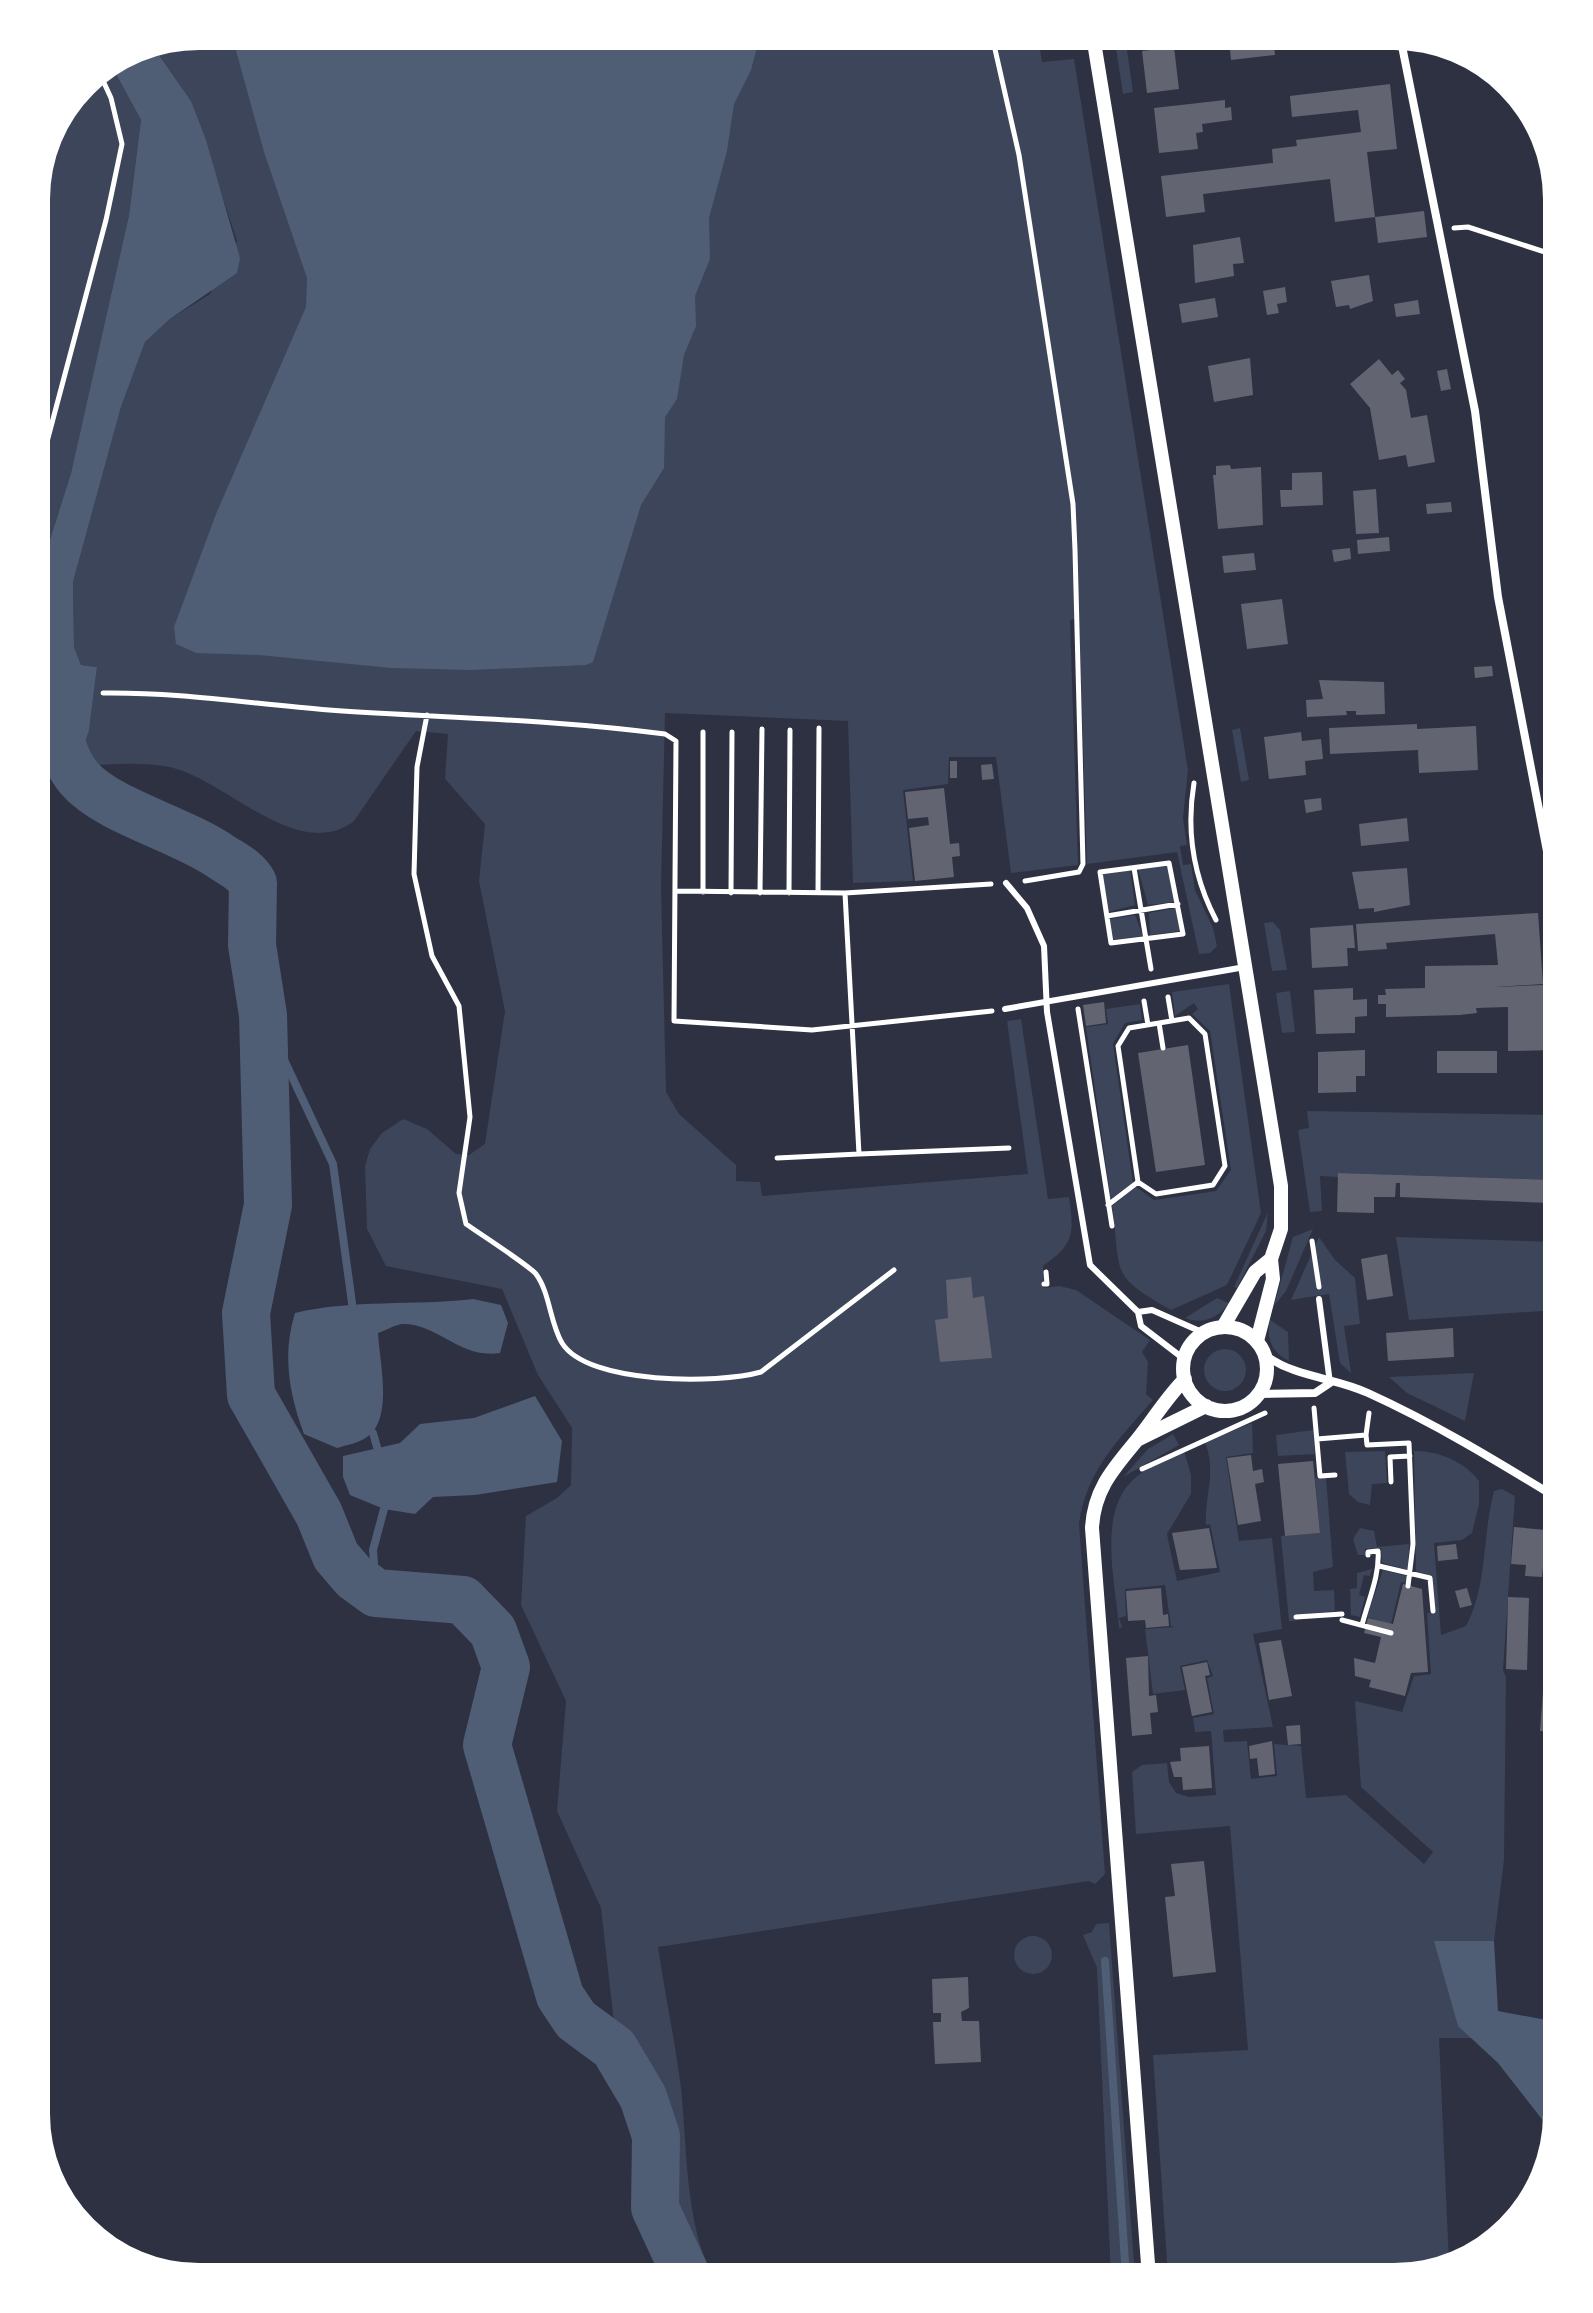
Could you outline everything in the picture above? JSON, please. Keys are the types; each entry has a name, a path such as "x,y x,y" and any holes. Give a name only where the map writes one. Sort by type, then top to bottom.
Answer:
{"street":[{"path":"1095,50 1282,1195 1281,1229 1271,1259 1273,1279 1257,1341"},
{"path":"1403,50 1475,411 1498,597 1543,830"},
{"path":"1223,1327 1255,1272 1271,1259"},
{"path":"1223,1327 1241,1330 1257,1341 1265,1355 1267,1374 1259,1394 1238,1409 1218,1410 1206,1406 1193,1395 1185,1379 1184,1359 1193,1342 1204,1333 1223,1327"},
{"path":"1265,1355 1297,1372 1318,1375 1330,1383 1369,1394 1458,1438 1543,1490"},
{"path":"1148,2263 1092,1528 1102,1485 1163,1402 1185,1379"},
{"path":"1259,1394 1315,1393 1330,1383"},
{"path":"1137,1440 1206,1406"}],"lane":[{"path":"1006,883 1021,899 1042,937 1046,1000 1089,1261 1100,1277 1138,1312 1141,1326 1184,1359"},
{"path":"1005,1009 1245,967"},
{"path":"1319,1299 1330,1383"},
{"path":"1138,1312 1152,1310 1204,1333"}],"path":[{"path":"676,891 845,893 1006,883 1079,872 1083,851 1073,504 1019,155 995,50"},
{"path":"50,430 106,220 122,144 105,84"},
{"path":"1441,230 1468,227 1543,251"},
{"path":"103,693 168,692 328,710 582,723 665,734 676,741 674,1021 812,1030 1005,1009"},
{"path":"427,715 417,767 414,874 432,956 459,1006 470,1117 459,1193 466,1224 536,1274 562,1343 575,1356 617,1371 668,1380 744,1377 761,1372 894,1270"},
{"path":"818,893 819,728"},
{"path":"760,893 762,729"},
{"path":"789,893 790,730"},
{"path":"703,732 703,892"},
{"path":"731,893 732,732"},
{"path":"1169,863 1178,904 1183,934 1111,943 1100,872 1169,863"},
{"path":"1134,868 1153,981"},
{"path":"845,893 859,1154"},
{"path":"1107,916 1178,904"},
{"path":"1165,980 1172,1021"},
{"path":"1141,984 1148,1025"},
{"path":"1077,1002 1112,1226"},
{"path":"1189,1018 1205,1034 1225,1166 1213,1185 1156,1194 1138,1182 1118,1046 1129,1028 1159,1023 1189,1018"},
{"path":"1159,1023 1163,1048"},
{"path":"777,1158 1009,1148"},
{"path":"1108,1205 1138,1182"},
{"path":"1312,1241 1318,1265 1319,1299"},
{"path":"1044,1284 1047,1284 1046,1272"},
{"path":"1314,1407 1320,1476 1335,1475"},
{"path":"1142,1469 1271,1410"},
{"path":"1369,1413 1367,1445 1409,1443 1411,1573 1408,1586"},
{"path":"1317,1439 1366,1435"},
{"path":"1391,1482 1390,1457 1410,1456"},
{"path":"1362,1625 1379,1566 1378,1551 1368,1552 1368,1555"},
{"path":"1379,1566 1430,1578 1433,1611"},
{"path":"1296,1617 1342,1617 1391,1633"}],"shaded area":[{"path":"199,50 1040,50 1042,62 1074,59 1188,770 1183,818 1187,845 1180,846 1183,865 1191,864 1195,890 1213,928 1217,946 1210,953 1199,954 1177,852 1087,864 1079,618 1070,620 1078,865 1011,873 996,757 949,757 948,784 903,790 913,881 853,883 848,721 665,713 661,888 666,1092 679,1114 736,1165 736,1181 760,1182 762,1196 1028,1174 1007,1021 1021,1019 1048,1199 1069,1197 1072,1220 1067,1244 1043,1266 1044,1288 1059,1286 1076,1290 1150,1340 1142,1352 1148,1362 1146,1394 1153,1400 1116,1442 1097,1472 1083,1505 1079,1524 1105,1874 1095,1884 1089,1881 658,1947 681,2088 692,2211 708,2263 692,2263 668,2215 661,2139 648,2075 614,2023 601,1908 557,1811 566,1701 521,1605 526,1516 557,1498 571,1485 572,1428 538,1375 502,1289 386,1266 367,1229 365,1166 370,1149 382,1133 403,1119 427,1129 456,1154 469,1155 485,1144 505,1011 479,881 485,824 445,779 448,734 416,731 354,821 332,831 309,832 285,826 191,774 169,767 135,764 76,766 89,731 97,667 81,665 74,647 73,582 121,407 145,342 170,319 210,294 237,241 191,101 159,56"},
{"path":"236,50 756,50 751,70 734,104 727,151 709,218 710,259 695,296 696,326 684,355 677,399 665,417 664,468 641,505 593,662 586,665 472,670 391,668 259,655 196,653 176,644 174,627 216,514 306,307 307,278 264,152"},
{"path":"1116,50 1127,50 1133,92 1123,94"},
{"path":"159,56 191,101 206,140 240,258 237,273 170,319 145,342 121,407 73,582 74,647 81,665 97,667 89,731 76,766 63,763 50,740 50,540 71,473 129,215 141,120 116,75"},
{"path":"116,75 141,120 129,215 71,473 50,540 50,190 55,161 65,133 87,101"},
{"path":"1240,728 1249,780 1241,782 1232,730"},
{"path":"50,740 63,763 50,762"},
{"path":"1168,866 1175,902 1148,905 1138,869"},
{"path":"1130,870 1135,905 1108,912 1102,874"},
{"path":"1176,908 1180,931 1150,935 1149,913"},
{"path":"1135,915 1143,936 1113,940 1109,919"},
{"path":"1273,922 1280,930 1287,970 1272,971 1264,923"},
{"path":"1229,984 1261,1213 1227,1285 1171,1310 1136,1288 1121,1270 1112,1206 1136,1187 1154,1200 1216,1191 1231,1170 1210,1031 1192,1014 1198,1009 1194,1003 1175,1016 1172,992"},
{"path":"1290,991 1295,1032 1282,1033 1276,993"},
{"path":"1140,1004 1142,1020 1125,1023 1113,1044 1133,1183 1111,1201 1086,1027 1108,1024 1106,1009"},
{"path":"1307,1111 1543,1115 1543,1180 1339,1173 1338,1177 1320,1176 1322,1211 1310,1212 1298,1130 1309,1128"},
{"path":"1268,1212 1266,1231 1237,1288 1234,1287"},
{"path":"1313,1229 1286,1291 1274,1306 1293,1237"},
{"path":"1319,1237 1335,1260 1355,1278 1360,1324 1344,1326 1351,1373 1340,1363 1329,1294 1291,1300"},
{"path":"1396,1237 1543,1242 1543,1311 1409,1320"},
{"path":"1217,1298 1229,1303 1215,1316 1198,1321 1185,1318"},
{"path":"473,1299 501,1305 508,1323 500,1353 473,1351 416,1325 394,1326 378,1333 383,1403 375,1428 364,1439 337,1448 304,1434 294,1404 289,1374 289,1344 295,1313 361,1304"},
{"path":"1270,1320 1288,1332 1289,1361 1278,1354 1272,1345"},
{"path":"1225,1349 1240,1355 1246,1370 1240,1385 1225,1391 1210,1385 1204,1370 1210,1355"},
{"path":"1474,1373 1465,1421 1407,1393 1389,1377"},
{"path":"535,1396 562,1441 557,1482 475,1495 433,1497 415,1514 384,1509 350,1495 343,1477 343,1456 400,1443 420,1424 474,1418"},
{"path":"1252,1423 1253,1453 1226,1457 1239,1541 1272,1538 1282,1629 1253,1634 1273,1727 1223,1730 1224,1742 1247,1741 1251,1779 1277,1776 1274,1744 1301,1746 1306,1798 1346,1795 1424,1864 1433,1852 1361,1787 1355,1701 1402,1712 1414,1676 1431,1674 1427,1613 1435,1612 1432,1576 1416,1571 1414,1451 1449,1458 1466,1468 1479,1481 1479,1504 1472,1533 1462,1540 1434,1543 1441,1635 1466,1626 1473,1610 1494,1491 1502,1489 1515,1496 1503,1670 1506,1677 1504,1860 1494,1941 1435,1941 1472,2038 1439,2038 1449,2253 1432,2258 1394,2263 1167,2263 1153,2055 1248,2050 1230,1826 1136,1834 1132,1772 1142,1765 1167,1763 1169,1782 1176,1793 1189,1797 1216,1795 1211,1731 1195,1732 1193,1718 1214,1714 1207,1678 1213,1676 1207,1660 1180,1666 1185,1690 1153,1694 1145,1629 1174,1627 1171,1626 1165,1585 1125,1589 1126,1616 1119,1618 1122,1627 1119,1628 1111,1549 1116,1509 1123,1492 1135,1478 1152,1466 1184,1451 1191,1475 1191,1494 1167,1534 1177,1581 1220,1572 1210,1524 1206,1525 1210,1464 1205,1442"},
{"path":"1313,1430 1315,1454 1278,1456 1276,1435"},
{"path":"1173,1434 1179,1445 1123,1477 1148,1449"},
{"path":"1385,1451 1387,1483 1372,1484 1370,1505 1358,1502 1349,1494 1345,1452"},
{"path":"1326,1477 1333,1567 1313,1572 1314,1591 1334,1590 1335,1611 1295,1615 1295,1621 1289,1621 1281,1536 1320,1533 1315,1478"},
{"path":"1360,1528 1374,1531 1377,1547 1409,1544 1408,1570 1382,1563 1381,1548 1365,1549 1365,1555 1358,1555 1353,1539"},
{"path":"1372,1569 1370,1576 1364,1575 1359,1595 1365,1597 1360,1617 1351,1615 1350,1589 1357,1588 1357,1573"},
{"path":"1383,1570 1407,1576 1405,1583 1401,1582 1391,1624 1367,1617"},
{"path":"1109,1923 1134,2263 1110,2263 1097,1968 1083,1935 1092,1932 1096,1924"},
{"path":"1033,1936 1046,1942 1052,1955 1046,1968 1033,1974 1020,1968 1014,1955 1020,1942"},
{"path":"1434,1941 1494,1941 1498,2011 1543,2019 1543,2120 1498,2063 1458,2026"}],"building":[{"path":"1174,50 1179,89 1147,93 1142,51"},
{"path":"1230,50 1274,50 1275,55 1231,60"},
{"path":"1390,84 1397,149 1367,152 1375,217 1335,222 1330,179 1203,194 1205,212 1166,217 1161,176 1273,163 1272,149 1297,146 1296,140 1361,132 1358,110 1292,117 1290,96"},
{"path":"1225,100 1225,108 1231,107 1232,120 1202,124 1203,132 1196,133 1198,149 1159,153 1154,108"},
{"path":"1424,211 1427,237 1378,243 1375,217"},
{"path":"1240,237 1244,263 1233,264 1234,276 1195,283 1193,245"},
{"path":"1369,275 1373,301 1350,309 1349,305 1336,307 1331,281"},
{"path":"1285,287 1287,302 1277,304 1279,313 1267,315 1263,291"},
{"path":"1215,298 1218,317 1182,323 1179,304"},
{"path":"1418,300 1420,314 1396,317 1394,304"},
{"path":"1250,358 1253,395 1214,402 1208,366"},
{"path":"1379,359 1392,375 1398,370 1405,379 1400,383 1406,390 1411,418 1427,415 1435,462 1408,467 1406,455 1379,460 1370,408 1350,384"},
{"path":"1447,369 1451,389 1441,391 1437,371"},
{"path":"1230,465 1231,469 1261,467 1263,525 1218,529 1213,475 1216,475 1216,466"},
{"path":"1322,472 1323,505 1281,507 1280,490 1292,490 1292,473"},
{"path":"1376,489 1379,533 1356,534 1353,491"},
{"path":"1451,502 1452,512 1427,514 1426,504"},
{"path":"1389,537 1390,551 1358,554 1357,540"},
{"path":"1350,548 1351,559 1334,562 1332,550"},
{"path":"1254,553 1256,570 1224,573 1222,556"},
{"path":"1282,599 1288,644 1247,649 1241,604"},
{"path":"1492,666 1493,676 1475,678 1474,667"},
{"path":"1319,680 1384,682 1385,714 1356,715 1356,711 1346,711 1347,715 1307,717 1306,700 1323,699"},
{"path":"1417,724 1417,729 1476,726 1478,770 1419,773 1418,750 1330,754 1329,728"},
{"path":"1301,732 1302,741 1321,739 1323,759 1305,761 1306,775 1269,779 1264,737"},
{"path":"950,761 957,761 957,778 950,778"},
{"path":"992,764 994,779 982,780 981,765"},
{"path":"944,788 950,844 959,843 960,856 952,857 954,877 915,881 909,828 929,825 928,817 908,819 905,792"},
{"path":"1321,798 1322,810 1306,813 1304,800"},
{"path":"1407,818 1409,841 1361,846 1359,824"},
{"path":"1407,868 1410,905 1374,912 1374,908 1359,909 1352,872"},
{"path":"1538,913 1543,984 1496,987 1543,985 1543,1050 1508,1051 1508,1007 1476,1008 1477,1013 1460,1015 1386,1017 1386,1004 1378,1004 1378,995 1386,995 1385,989 1425,988 1425,966 1498,965 1495,934 1386,943 1387,949 1358,951 1356,924"},
{"path":"1353,925 1355,948 1347,948 1348,966 1312,968 1310,928"},
{"path":"1353,988 1353,1000 1367,999 1367,1016 1355,1017 1355,1033 1316,1034 1314,990"},
{"path":"1104,1002 1106,1023 1086,1026 1083,1005"},
{"path":"1188,1045 1205,1165 1156,1172 1138,1053"},
{"path":"1365,1050 1365,1076 1356,1076 1356,1092 1318,1093 1318,1052"},
{"path":"1437,1051 1497,1051 1497,1073 1437,1073"},
{"path":"1338,1173 1543,1180 1543,1203 1400,1197 1400,1183 1396,1183 1395,1197 1374,1197 1374,1213 1337,1212"},
{"path":"1387,1254 1393,1296 1367,1300 1361,1259"},
{"path":"971,1277 973,1298 984,1296 992,1358 940,1362 935,1320 948,1318 946,1280"},
{"path":"1453,1328 1454,1357 1388,1361 1386,1333"},
{"path":"1251,1455 1253,1471 1262,1469 1264,1482 1255,1484 1261,1521 1238,1525 1227,1458"},
{"path":"1313,1461 1320,1533 1285,1536 1278,1464"},
{"path":"1514,1527 1543,1530 1542,1577 1525,1576 1526,1565 1511,1564"},
{"path":"1209,1528 1217,1568 1180,1570 1172,1533"},
{"path":"1456,1544 1458,1559 1438,1561 1437,1546"},
{"path":"1403,1584 1422,1589 1428,1672 1411,1673 1405,1696 1369,1687 1371,1680 1355,1676 1354,1658 1375,1663 1381,1637 1364,1633 1368,1618 1393,1624"},
{"path":"1161,1588 1163,1615 1168,1614 1169,1626 1146,1628 1145,1620 1128,1621 1126,1591"},
{"path":"1467,1588 1472,1605 1460,1608 1455,1591"},
{"path":"1508,1597 1529,1598 1527,1670 1506,1669"},
{"path":"1281,1640 1292,1696 1269,1700 1259,1643"},
{"path":"1148,1656 1149,1696 1156,1695 1158,1712 1150,1713 1152,1734 1132,1736 1126,1658"},
{"path":"1207,1662 1210,1675 1205,1676 1212,1712 1192,1716 1182,1667"},
{"path":"1543,1691 1543,1731 1540,1731"},
{"path":"1300,1725 1301,1744 1288,1745 1286,1726"},
{"path":"1272,1741 1275,1774 1259,1776 1257,1758 1250,1759 1249,1746"},
{"path":"1209,1746 1212,1788 1183,1790 1182,1777 1174,1777 1170,1762 1181,1761 1180,1748"},
{"path":"1204,1861 1216,1972 1173,1977 1165,1897 1175,1896 1171,1864"},
{"path":"968,1977 969,2008 961,2012 962,2021 979,2021 981,2062 935,2064 933,2022 941,2022 941,2013 933,2013 932,1979"}],"waterway":[{"path":"52,702 68,761 91,790 204,846 247,874 253,883 252,945 263,1015 268,1205 246,1313 251,1395 319,1514 336,1556 354,1577 376,1593 463,1600 493,1631 506,1667 487,1745 560,1996 576,2020 614,2048 643,2097 656,2136 655,2208 681,2263"},
{"path":"263,1015 333,1164 352,1303"},
{"path":"373,1433 377,1447"},
{"path":"376,1593 373,1550 384,1509"},
{"path":"1105,1961 1125,2263"}]}
